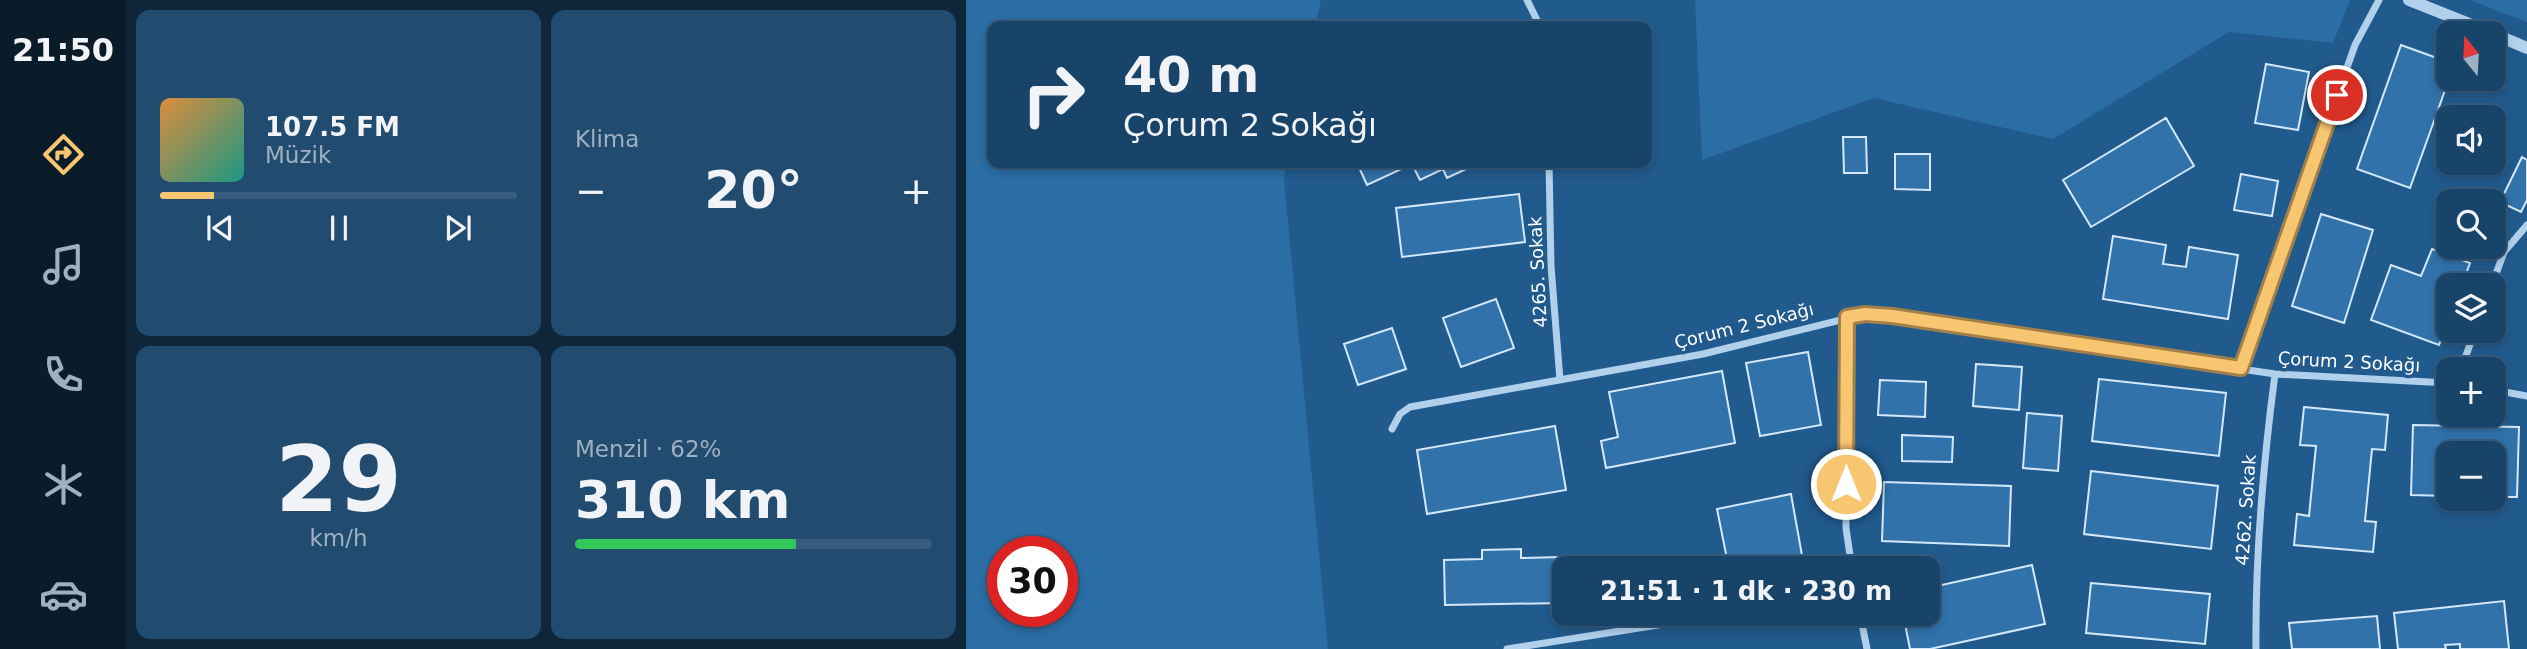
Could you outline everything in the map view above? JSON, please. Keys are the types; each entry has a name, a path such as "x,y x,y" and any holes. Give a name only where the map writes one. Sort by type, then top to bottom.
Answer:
{"street":[{"path":"1527,0 1538,21"},
{"path":"2241,368 2355,45 2379,0"},
{"path":"2409,0 2461,21"},
{"path":"2506,39 2527,48"},
{"name":"4265. Sokak","path":"1549,168 1551,266 1560,380"},
{"path":"2496,273 2504,252 2527,225"},
{"name":"Çorum 2 Sokağı","path":"1392,429 1400,414 1410,407 1703,354 1865,314 2275,374 2436,382"},
{"path":"1847,317 1846,528 1850,556"},
{"name":"4262. Sokak","path":"2256,649 2263,486 2275,374"},
{"path":"2506,392 2527,396"},
{"path":"1507,649 1652,626"},
{"path":"1862,626 1867,649"}],"shaded area":[{"path":"966,0 1321,0 1316,21 987,21 987,168 1286,168 1284,179 1328,649 966,649"},
{"path":"1695,0 2350,0 2333,43 2229,32 2053,139 1874,98 1702,160"},
{"path":"2470,0 2527,0 2527,22"}],"building":[{"path":"2401,45 2436,58 2436,91 2445,91 2440,105 2436,105 2436,115 2410,188 2357,169"},
{"path":"2266,64 2309,72 2298,130 2255,123"},
{"path":"2166,118 2194,166 2091,227 2063,180"},
{"path":"1843,137 1866,137 1867,173 1844,173"},
{"path":"1895,154 1930,154 1930,190 1895,189"},
{"path":"2522,157 2527,160 2527,200 2521,212 2506,205 2506,190"},
{"path":"1359,168 1403,168 1367,185"},
{"path":"1414,168 1468,168 1447,178 1443,169 1420,180"},
{"path":"2241,174 2278,181 2272,216 2234,210"},
{"path":"1519,194 1525,242 1402,257 1396,208"},
{"path":"2321,214 2373,230 2344,323 2292,306"},
{"path":"2113,236 2166,245 2163,264 2186,267 2189,247 2238,255 2228,319 2103,299"},
{"path":"2432,249 2436,250 2436,259 2459,259 2470,263 2466,273 2436,273 2436,343 2439,345 2371,320 2391,265 2421,276"},
{"path":"1496,299 1514,348 1461,367 1443,318"},
{"path":"1392,328 1406,369 1358,385 1344,344"},
{"path":"1808,352 1821,425 1760,436 1746,363"},
{"path":"1976,364 2022,367 2019,410 1973,406"},
{"path":"1722,371 1735,443 1606,468 1601,441 1618,437 1609,392"},
{"path":"2099,379 2226,393 2219,456 2092,441"},
{"path":"1880,380 1926,382 1925,417 1878,415"},
{"path":"2304,407 2388,415 2385,450 2372,449 2365,521 2376,522 2373,552 2294,545 2297,514 2309,516 2316,446 2300,445"},
{"path":"2027,413 2062,416 2058,471 2023,468"},
{"path":"2413,425 2519,427 2517,497 2506,497 2506,441 2436,441 2436,496 2411,495"},
{"path":"1555,426 1566,490 1427,514 1417,450"},
{"path":"1902,435 1953,437 1952,462 1902,461"},
{"path":"2091,471 2218,486 2211,549 2084,534"},
{"path":"1884,482 2011,486 2009,546 1882,541"},
{"path":"1791,494 1802,556 1726,556 1717,509"},
{"path":"1521,549 1521,558 1552,557 1552,603 1445,605 1444,560 1482,559 1482,550"},
{"path":"2032,565 2045,624 1930,649 1910,649 1905,626 1940,626 1940,585"},
{"path":"2091,583 2210,594 2205,644 2086,633"},
{"path":"2504,601 2509,649 2460,649 2460,644 2445,645 2446,649 2398,649 2394,613"},
{"path":"2377,616 2380,649 2292,649 2289,623"}],"route":[{"path":"1846,484 1847,317 1865,314 1892,316 2241,368 2337,95"}]}
